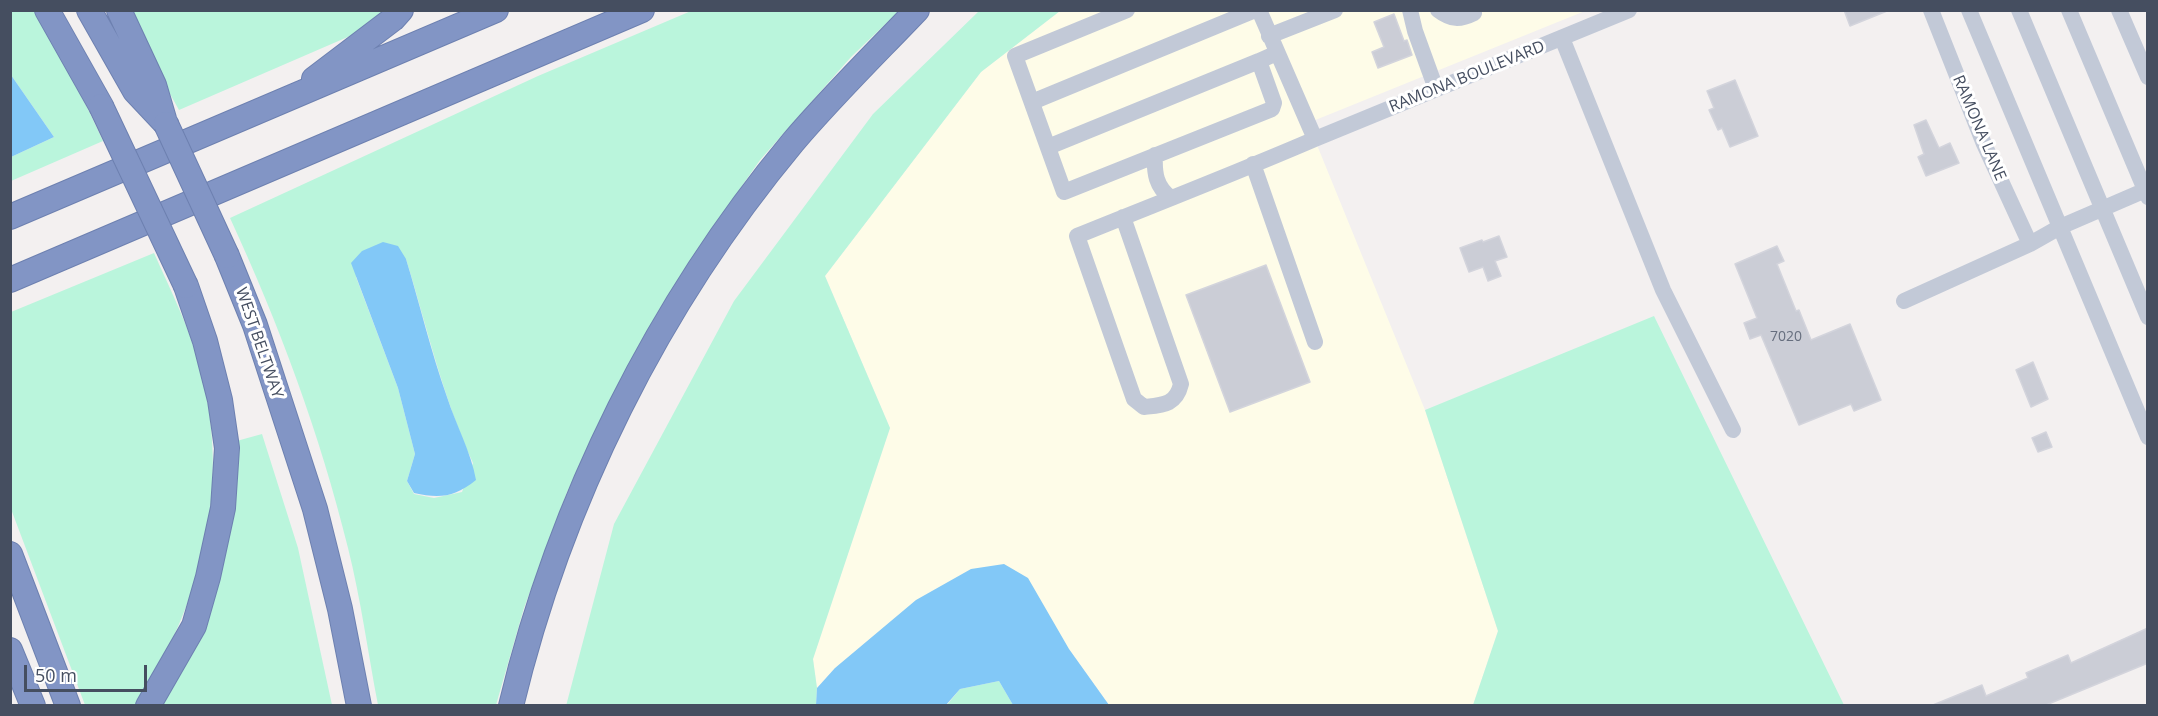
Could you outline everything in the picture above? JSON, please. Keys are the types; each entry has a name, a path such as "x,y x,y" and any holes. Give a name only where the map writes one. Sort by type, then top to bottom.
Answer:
{"highway":[{"path":"47,10 101,106 186,286 205,342 220,400 227,448 224,508 194,626 148,705"},
{"path":"89,10 144,88"},
{"path":"118,10 144,88"},
{"path":"290,99 393,19 401,10"},
{"path":"10,217 496,10"},
{"path":"10,280 642,10"},
{"path":"511,705 533,622 564,536 598,453 669,317 703,264 793,142 917,10"},
{"name":"WEST BELTWAY","path":"144,88 166,124 228,256 255,325 315,509 340,609 359,705"},
{"path":"10,554 68,705"},
{"path":"10,650 33,705"}],"street":[{"path":"1127,10 1015,56 1064,192 1272,109 1274,103 1259,61"},
{"path":"1032,102 1257,10 1277,53 1310,141"},
{"path":"1410,10 1415,32 1436,89"},
{"path":"1438,10 1447,17 1461,19 1476,11"},
{"name":"RAMONA BOULEVARD","path":"1123,217 1181,384 1178,395 1170,402 1144,407 1134,399 1077,236 1123,217 1171,198 1436,89 1562,38 1629,10"},
{"name":"RAMONA LANE","path":"1931,10 1984,144 2030,244"},
{"path":"1969,10 2148,438"},
{"path":"2019,10 2148,316"},
{"path":"1904,301 2030,244 2060,227 2147,192 2069,10"},
{"path":"2120,10 2148,77"},
{"path":"1269,36 1332,11"},
{"path":"1562,38 1664,290 1733,430"},
{"path":"1048,147 1277,53"},
{"path":"1155,155 1154,170 1158,183 1163,192 1171,198"},
{"path":"1253,164 1315,342"}],"shaded area":[{"path":"1060,11 1585,11 1308,123 1425,410 1498,631 1473,705 1109,705 1069,649 835,668 817,688 813,659 890,428 825,276 981,72"}],"green space":[{"path":"11,11 35,11 103,141 11,181 11,157 54,137 11,75"},
{"path":"130,11 387,11 374,22 350,36 179,110 142,44"},
{"path":"691,11 899,11 851,57 760,160 689,262 657,313 623,376 567,492 524,608 496,705 378,705 353,568 325,463 297,380 230,218 538,76","holes":["406,259 444,388 473,463 462,492 434,498 414,494 407,481 415,454 398,388 356,277"]},
{"path":"979,11 1060,11 981,72 825,276 890,428 813,659 817,688 816,705 566,706 614,524 734,301 873,114"},
{"path":"154,253 191,338 200,367 209,412 213,457 211,500 205,543 194,585 178,626 159,666 136,705 85,705 11,509 11,312"},
{"path":"1654,316 1844,705 1473,705 1498,631 1425,410"},
{"path":"262,434 298,548 332,705 162,706 219,580 231,521 233,442"},
{"path":"999,681 1013,705 946,706 960,689"}],"water":[{"path":"11,75 54,137 10,157"},
{"path":"383,242 398,246 406,259 441,380 474,470 476,480 461,490 447,495 432,496 414,493 407,481 415,454 398,388 351,263 362,251"},
{"path":"1004,564 1028,578 1069,649 1109,705 1013,705 999,681 960,689 946,705 816,705 817,688 835,668 916,600 971,569"}],"building":[{"path":"1844,10 1887,10 1887,11 1850,26"},
{"path":"1394,14 1412,55 1378,68 1372,52 1384,47 1374,22"},
{"path":"1735,80 1758,136 1730,147 1722,128 1718,130 1709,110 1714,108 1707,91"},
{"path":"1926,120 1939,148 1950,143 1959,163 1926,176 1918,157 1924,154 1914,125"},
{"path":"1499,236 1507,257 1495,261 1501,276 1488,281 1483,267 1469,272 1460,248"},
{"path":"1777,246 1784,261 1777,264 1796,311 1799,310 1811,340 1850,324 1881,400 1854,411 1851,404 1799,425 1761,335 1750,339 1744,323 1757,318 1735,264"},
{"path":"1266,265 1310,382 1230,412 1186,295"},
{"path":"2033,362 2048,399 2031,407 2016,370"},
{"path":"2046,432 2052,447 2038,452 2032,438"},
{"path":"2148,628 2148,663 2046,705 1933,705 1982,685 1986,696 2028,678 2026,673 2068,655 2071,663"}]}
